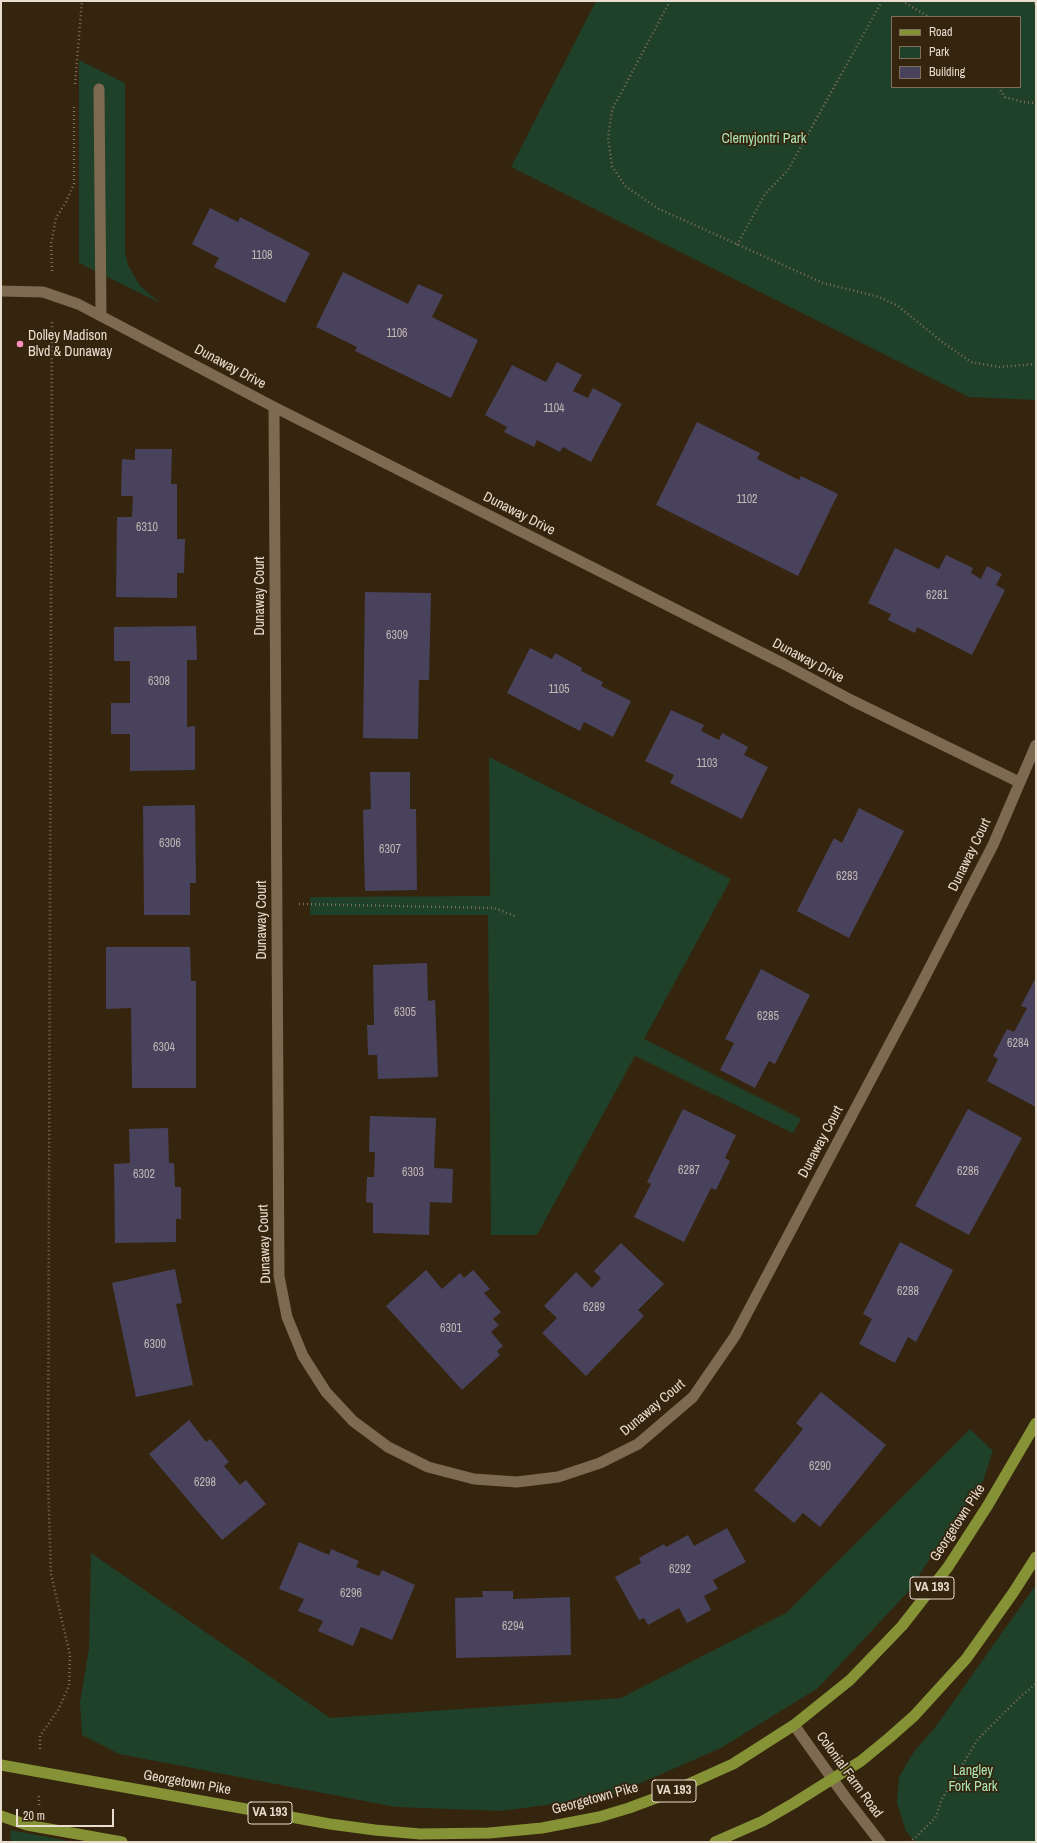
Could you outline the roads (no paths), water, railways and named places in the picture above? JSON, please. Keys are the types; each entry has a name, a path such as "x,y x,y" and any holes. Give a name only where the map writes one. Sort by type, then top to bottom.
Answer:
{"main road":[{"name":"Georgetown Pike","path":"1,1765 375,1830 420,1834 489,1833 542,1828 599,1817 629,1808 685,1786 733,1764 794,1725 850,1680 902,1626 925,1599 968,1537 1036,1424"},
{"path":"715,1842 764,1821 833,1780 890,1738 940,1689 966,1659 1036,1557"},
{"path":"1,1816 38,1827 122,1842"}],"street":[{"path":"99,89 101,316"},
{"name":"Dunaway Drive","path":"1,291 43,292 78,304 274,407 784,664 851,700 1019,782"},
{"name":"Dunaway Court","path":"274,407 279,1276 287,1318 302,1356 326,1392 353,1421 388,1448 428,1467 474,1479 517,1482 558,1477 600,1463 638,1444 693,1397 735,1336 918,991 993,845 1036,744"},
{"name":"Colonial Farm Road","path":"794,1725 880,1842"}],"place":[{"name":"Dolley Madison Blvd & Dunaway","path":"20,344"}],"park label":[{"name":"Clemyjontri Park","path":"764,139"},
{"name":"Langley Fork Park","path":"973,1780"}]}
